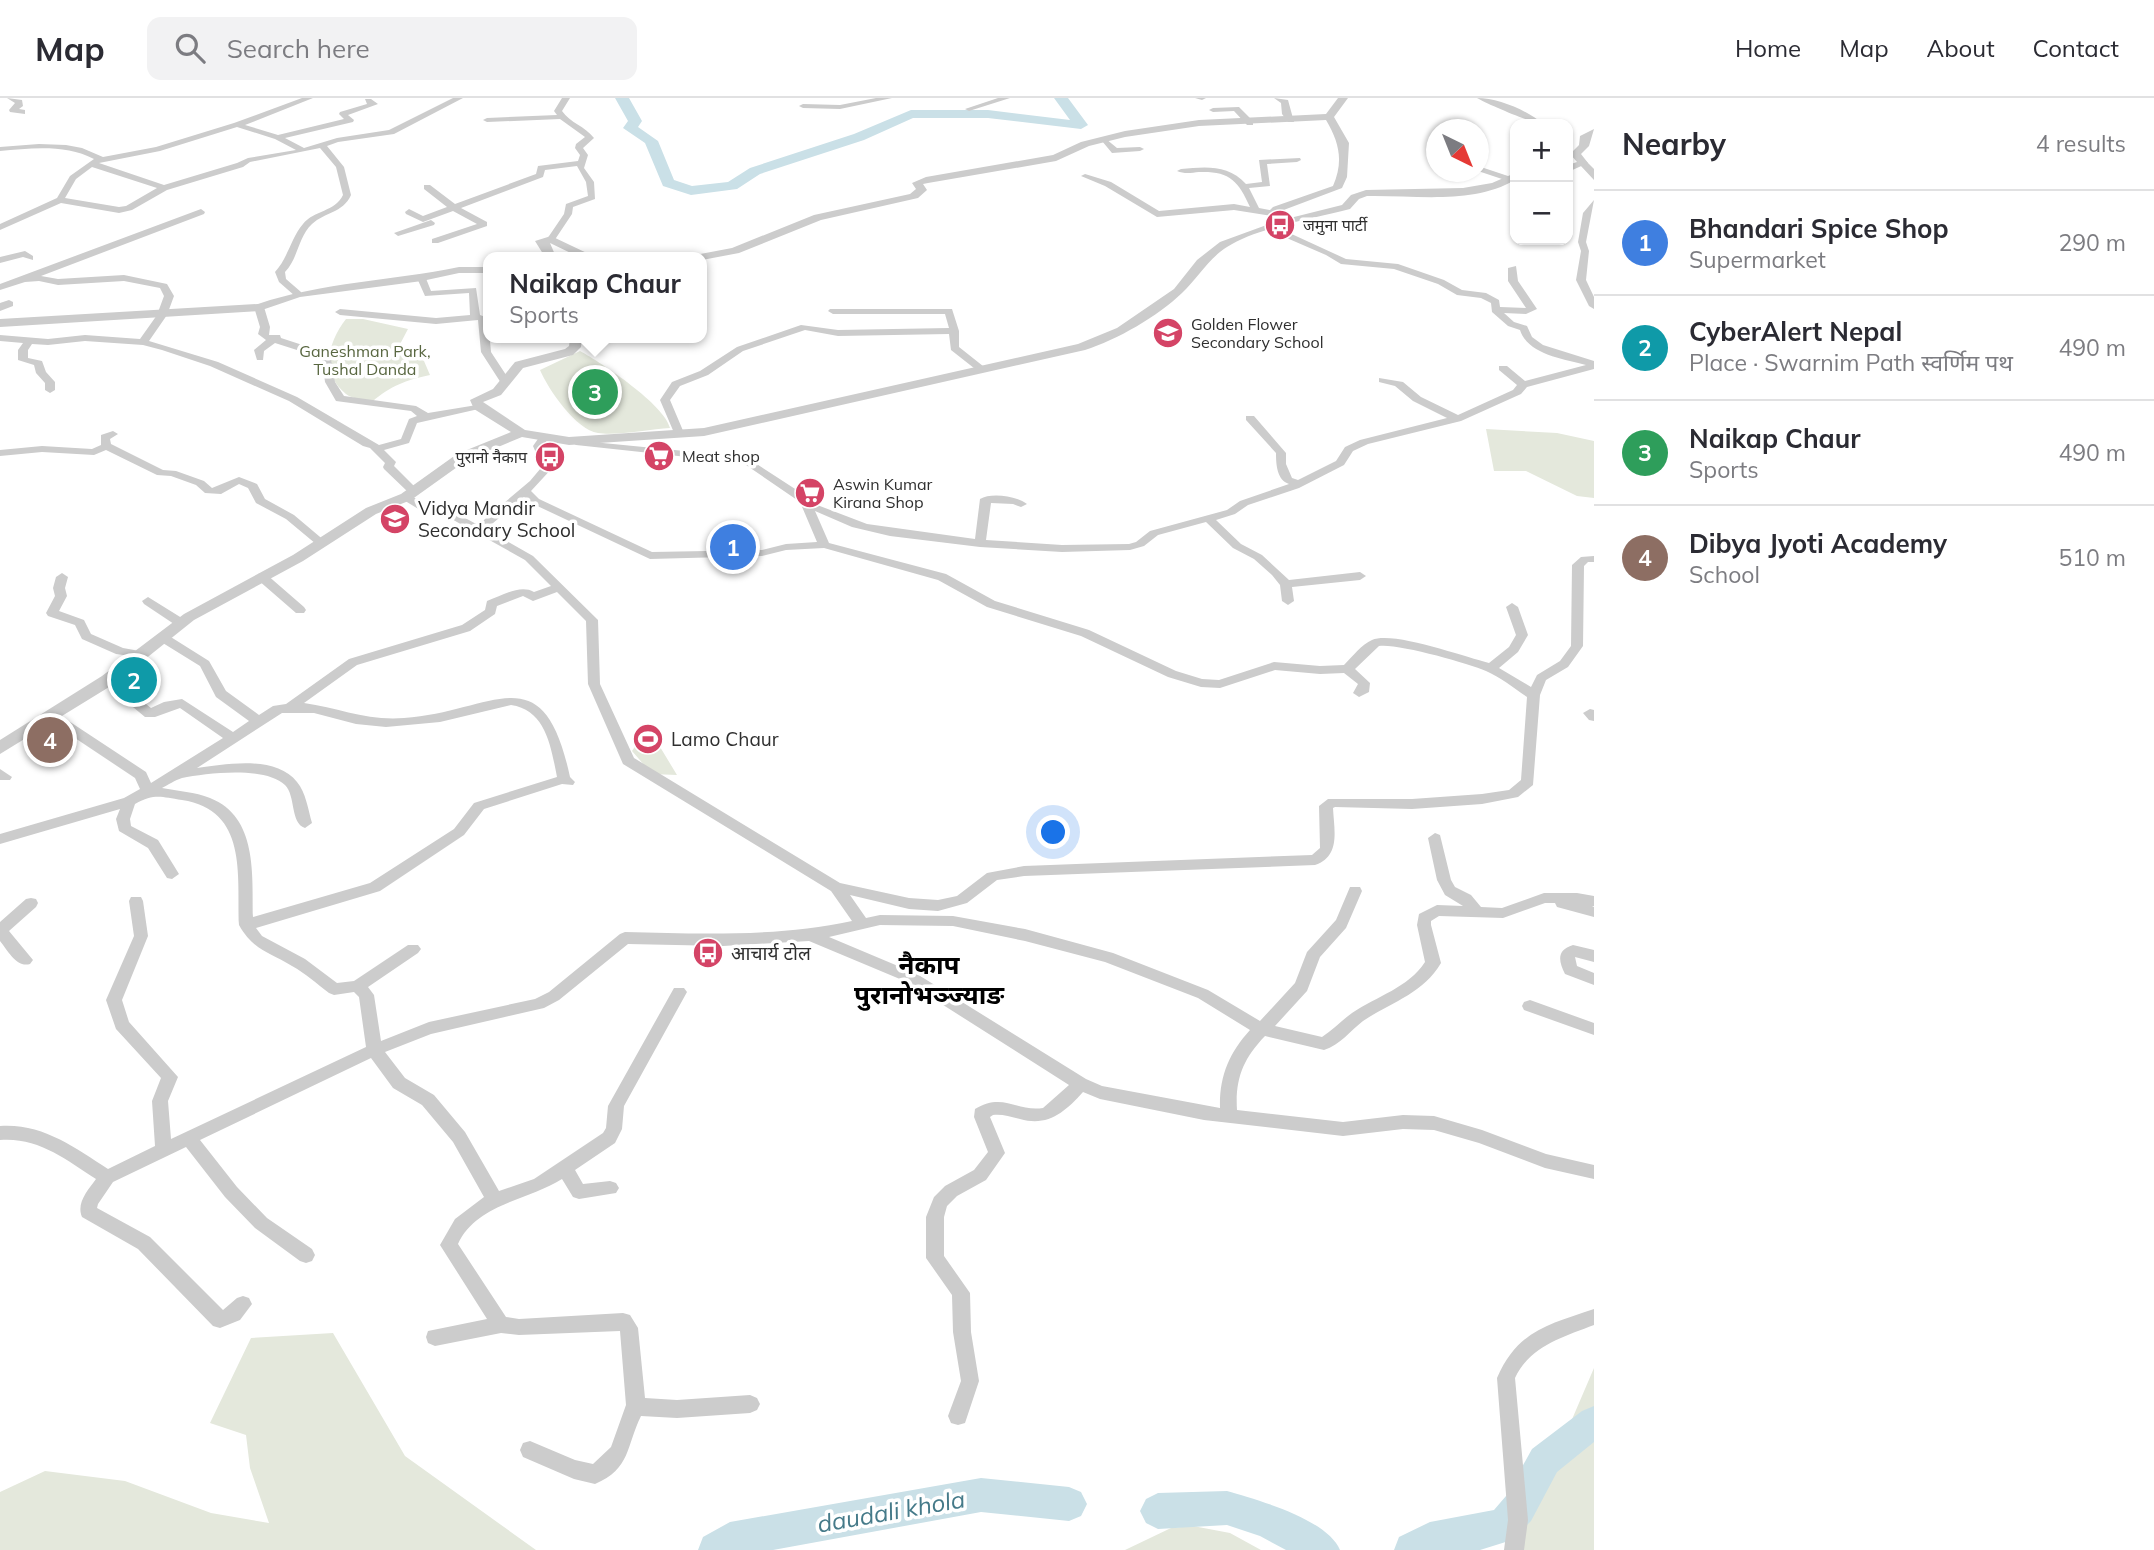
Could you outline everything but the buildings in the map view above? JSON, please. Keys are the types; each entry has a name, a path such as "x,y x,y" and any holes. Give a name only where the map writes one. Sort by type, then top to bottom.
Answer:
{"street":[{"path":"11,98 19,102 19,106 13,110 22,112"},
{"path":"60,200 73,178 91,163 157,149 237,125 309,98"},
{"path":"237,125 278,137 308,150 374,133 391,132 459,98"},
{"path":"566,98 558,111 561,117 568,125 582,129 590,138 580,144 579,148 584,155 580,163"},
{"path":"806,102 840,107 888,98"},
{"path":"969,109 1006,98"},
{"path":"707,256 735,251 818,218 915,196 922,190 917,183 926,180 1056,159 1085,144 1106,141 1125,134 1199,123 1250,123 1329,117 1343,98"},
{"path":"1481,98 1531,119"},
{"path":"1285,99 1286,114 1291,120"},
{"path":"368,101 374,104 343,114 374,133"},
{"path":"806,102 817,116"},
{"path":"1213,110 1236,109 1250,123"},
{"path":"487,120 561,117"},
{"path":"1085,176 1108,184 1157,214 1234,207 1255,208 1272,213 1337,188 1342,177 1344,143 1329,117"},
{"path":"278,137 350,120"},
{"path":"224,128 237,135"},
{"path":"1594,132 1585,136 1584,146 1575,155 1592,172 1594,178"},
{"path":"1106,141 1115,150 1140,149"},
{"path":"298,294 282,280 280,272 291,262 295,245 305,226 336,210 347,195 345,174 338,162 321,145"},
{"path":"0,149 71,149 92,153 102,160"},
{"path":"0,227 60,200 119,210 129,208 164,188 240,165 248,160 301,149"},
{"path":"1245,186 1267,184 1262,162 1297,160"},
{"path":"91,163 164,188"},
{"path":"398,233 430,222 453,207 540,175 541,168 580,163"},
{"path":"547,252 541,244 551,239 568,214 569,206 592,197 590,182 580,163"},
{"path":"1181,171 1221,169 1245,186 1255,208"},
{"path":"1489,171 1510,177"},
{"path":"569,441 704,432 983,370 1104,340 1178,291 1202,262 1224,244 1274,226 1346,207 1355,197 1366,193 1448,191 1499,185 1510,179"},
{"path":"426,187 453,207 484,224 435,241"},
{"path":"1594,203 1587,213 1581,242 1590,251 1581,280 1594,306"},
{"path":"0,287 201,212"},
{"path":"409,212 430,222"},
{"path":"1272,213 1274,226"},
{"path":"1274,226 1344,262 1395,266 1441,282 1460,293 1483,295 1496,302 1495,310"},
{"path":"551,239 577,252"},
{"path":"0,260 25,254 30,258"},
{"path":"1495,310 1532,309 1513,281 1513,268"},
{"path":"0,323 259,307 298,294 422,278 459,270 483,270"},
{"path":"24,279 38,278 58,282 124,278 164,286 169,296 162,315 143,342"},
{"path":"422,278 428,294 473,290 475,316"},
{"path":"259,307 265,327 262,334 327,356 330,382 340,399 415,409 417,413 428,416"},
{"path":"1495,310 1511,324 1524,328 1527,337 1543,348 1594,365"},
{"path":"833,311 949,311 954,331 954,348 983,370"},
{"path":"340,312 417,320 450,321 475,316 483,318"},
{"path":"679,433 665,400 676,384 704,373 747,346 804,327 838,333 954,331"},
{"path":"0,338 48,342 85,338 143,342 214,364 293,399 367,444 374,445 391,462 388,467 409,494 424,508 452,515 529,558 592,620 594,684 628,761 836,887 905,905 954,903 969,895 985,880 1024,871 1315,860 1324,854 1327,848 1326,806 1333,802 1412,804 1513,794 1528,782 1534,695 1541,678 1564,664 1577,646 1578,565 1585,559 1594,559"},
{"path":"260,358 259,350 277,338"},
{"path":"30,340 23,349 23,360 38,363 41,373 50,382 50,390"},
{"path":"485,343 486,352 505,381"},
{"path":"575,343 569,352 519,365 497,392 476,400 479,406 521,433 544,438 746,460 797,492 807,505 824,545"},
{"path":"807,505 818,507 829,516 856,525 981,544 1050,548 1130,547 1140,544 1154,533 1208,518 1298,484 1340,463 1349,449 1364,442 1457,419 1517,392 1523,385 1594,365"},
{"path":"1503,368 1523,385"},
{"path":"1383,380 1399,384 1417,399 1457,419"},
{"path":"376,449 405,441 413,421 479,406"},
{"path":"1250,418 1281,453 1287,480 1298,484"},
{"path":"0,748 108,680 181,623 298,558 371,511 409,494 461,457 521,433"},
{"path":"106,446 105,437 113,434"},
{"path":"480,529 524,491 551,463 552,459 540,451 538,446 544,438"},
{"path":"106,446 160,473 172,473 200,483 209,491 217,492 239,480 253,486 260,501 290,517 320,542"},
{"path":"0,453 42,449 94,452 106,446"},
{"path":"524,491 536,501 650,556 762,553 786,547 824,545 942,578 991,604 1085,633 1172,674 1202,683 1220,684 1274,666 1320,670 1347,669 1375,643 1384,641 1402,643 1491,668 1534,695"},
{"path":"981,544 986,499 1015,501 1021,504"},
{"path":"1208,518 1229,540 1258,557 1286,584 1288,601"},
{"path":"1286,584 1360,576"},
{"path":"62,577 59,588 61,596 52,613 80,623 86,636 120,651 141,655"},
{"path":"262,577 300,610"},
{"path":"291,706 323,681 366,656 417,644 466,628 491,611 491,604 521,593 525,592 533,597 560,587"},
{"path":"148,601 181,623"},
{"path":"1491,668 1514,649 1522,635 1512,607"},
{"path":"162,637 197,658 209,671 221,694 259,722"},
{"path":"1347,669 1364,683 1364,689 1359,693"},
{"path":"108,680 150,714 182,703 232,738"},
{"path":"0,839 129,801 177,774 278,709 291,706 321,708 367,722 428,721 511,701 524,701 540,709 557,746 566,780 479,806 459,832 375,887 246,925"},
{"path":"50,715 141,775 148,791"},
{"path":"177,774 260,769 280,774 290,782 297,793 304,823"},
{"path":"148,791 208,802 232,821 244,849 246,925 257,940 299,963 334,989 343,990 358,986 413,949"},
{"path":"129,801 123,819 124,828 153,844 172,874"},
{"path":"1435,838 1444,880 1450,891 1466,899 1477,912"},
{"path":"836,887 863,925"},
{"path":"1229,1115 1227,1080 1231,1068 1259,1028 1298,991 1309,972 1314,953 1334,934 1352,904 1355,891"},
{"path":"1544,898 1594,912"},
{"path":"243,1304 234,1314 220,1320 144,1244 88,1212 90,1202 107,1177 190,1140 282,1092 374,1050 429,1028 538,1004 554,996 625,938 723,940 811,935 880,920 916,923 953,921 1025,935 1108,957 1203,994 1259,1028 1326,1044 1356,1019 1413,985 1429,971 1433,963 1424,918 1437,910 1503,913 1544,898 1594,901"},
{"path":"136,901 141,936 114,1000 122,1025 170,1077 160,1101 164,1151"},
{"path":"24,960 0,931 31,903"},
{"path":"811,935 912,978 1080,1084 1100,1092 1229,1115 1343,1129 1403,1122 1434,1123 1482,1137 1545,1161 1592,1166"},
{"path":"1594,956 1573,951 1567,954 1570,970 1594,979"},
{"path":"358,986 366,995 374,1050 398,1083 428,1100 459,1137 495,1200"},
{"path":"500,1325 449,1245 453,1232 464,1220 495,1200 540,1184 602,1146 614,1129 615,1106 679,992"},
{"path":"1530,1006 1594,1029"},
{"path":"958,1416 970,1381 962,1332 961,1293 935,1258 934,1233 940,1202 951,1191 980,1175 997,1153 989,1129 982,1120 981,1114 987,1108 1004,1107 1036,1116 1047,1114 1080,1084"},
{"path":"0,1133 26,1132 46,1140 107,1177"},
{"path":"190,1140 231,1192 261,1223 306,1255"},
{"path":"565,1168 579,1192 610,1188"},
{"path":"1514,1550 1517,1512 1506,1378 1512,1360 1525,1347 1547,1335 1594,1317"},
{"path":"435,1337 500,1325 623,1321 629,1328 636,1407 631,1413 620,1451 609,1464 595,1474 574,1469 530,1450"},
{"path":"636,1407 677,1409 750,1404"}],"green space":[{"name":"Ganeshman Park, Tushal Danda","path":"346,319 363,319 408,329 398,348 424,361 430,375 399,384 372,402 346,394 333,377 330,357 335,337"},
{"path":"580,351 645,397 666,419 670,428 605,434 581,425 556,397 540,370"},
{"path":"1486,429 1557,433 1594,441 1594,498 1577,496 1526,471 1494,471"},
{"name":"Lamo Chaur","path":"648,727 677,775 652,774 632,751"},
{"path":"333,1333 405,1456 536,1550 0,1550 0,1492 45,1471 125,1481 211,1513 269,1523 250,1468 246,1435 210,1423 251,1338"},
{"path":"1594,1368 1594,1550 1516,1550"},
{"path":"1193,1526 1230,1533 1261,1550 1125,1550 1171,1528"}],"waterway":[{"path":"622,98 635,121 630,128 651,141 668,183 691,191 732,186 755,171 859,137 911,114 988,114 1081,125 1061,98"},
{"name":"daudali khola","path":"1412,1550 1430,1540 1489,1531 1506,1523 1518,1508 1540,1466 1594,1422"},
{"name":"daudali khola","path":"716,1550 730,1540 981,1495 1069,1504"},
{"name":"daudali khola","path":"1158,1511 1227,1508 1267,1520 1322,1550"}],"place":[{"name":"जमुना पार्टी","path":"1280,225"},
{"name":"Golden Flower Secondary School","path":"1168,333"},
{"name":"Naikap Chaur","path":"595,392"},
{"name":"Meat shop","path":"659,456"},
{"name":"पुरानो नैकाप","path":"550,457"},
{"name":"Aswin Kumar Kirana Shop","path":"810,493"},
{"name":"Vidya Mandir Secondary School","path":"395,519"},
{"name":"Bhandari Spice Shop","path":"733,547"},
{"name":"CyberAlert Nepal","path":"134,680"},
{"name":"Lamo Chaur","path":"648,739"},
{"name":"Dibya Jyoti Academy","path":"50,740"},
{"name":"आचार्य टोल","path":"708,953"}],"district":[{"name":"नैकाप पुरानोभञ्ज्याङ","path":"929,979"}]}
